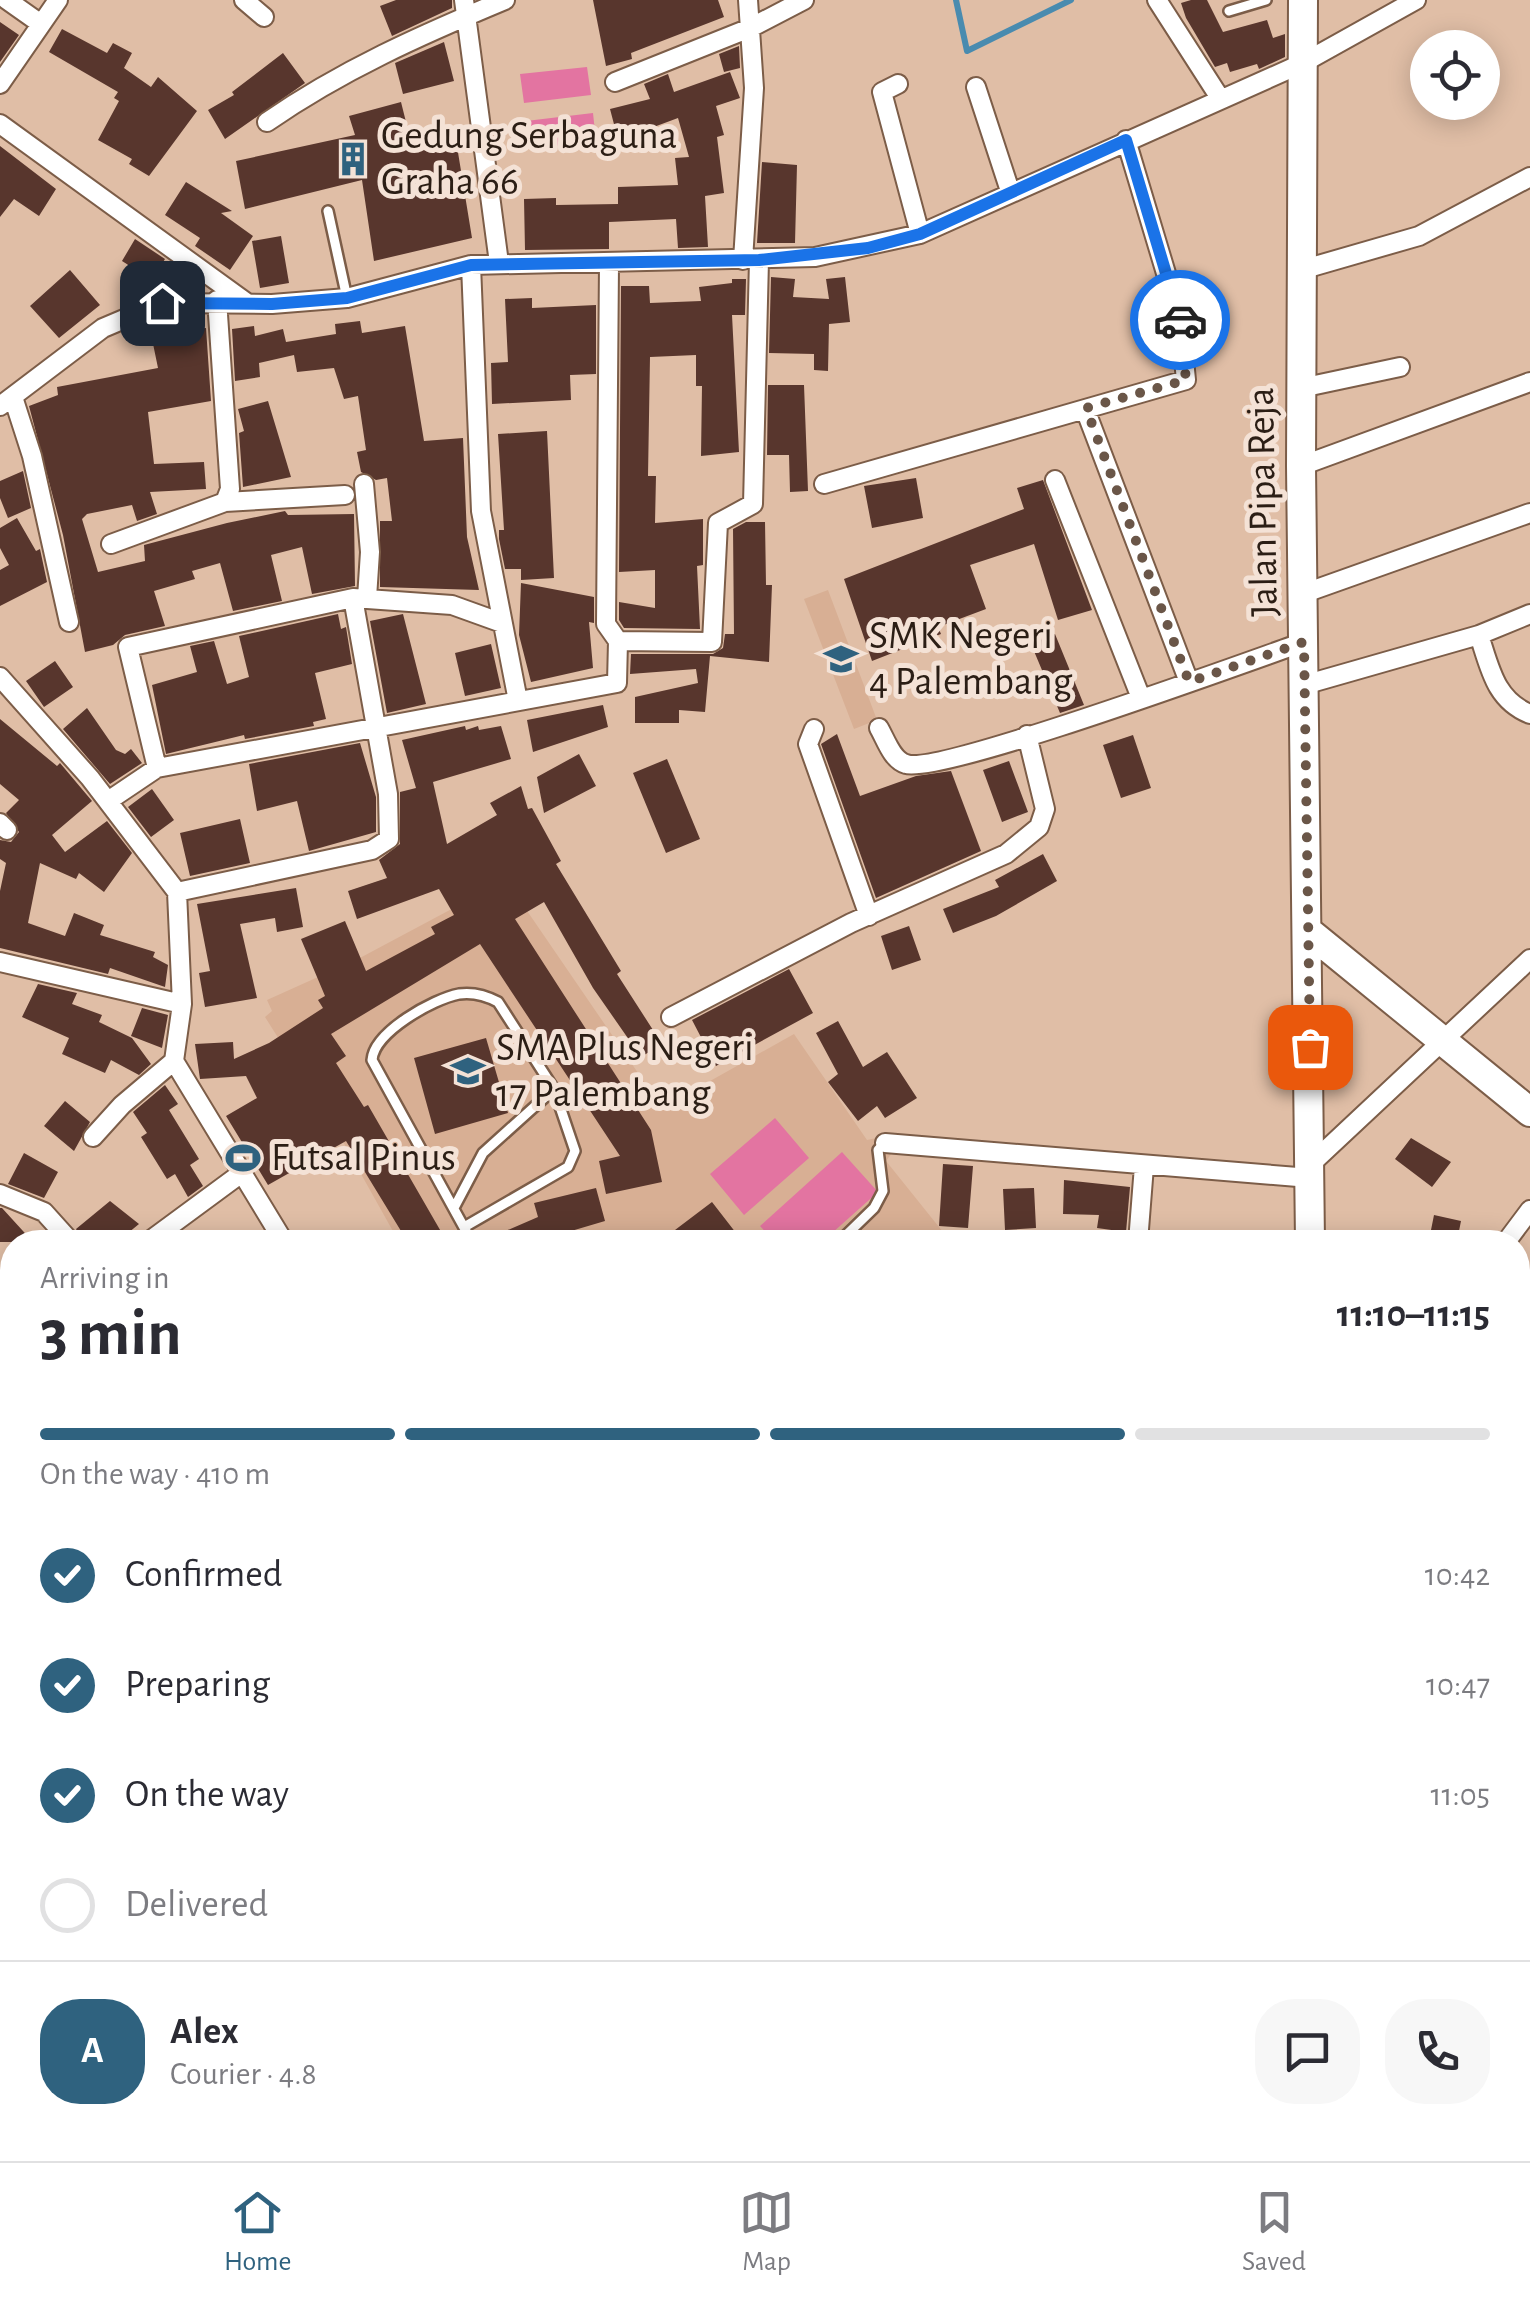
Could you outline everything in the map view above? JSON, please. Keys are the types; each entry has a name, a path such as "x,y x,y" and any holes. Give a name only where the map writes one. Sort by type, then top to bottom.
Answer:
{"street":[{"path":"6,0 41,24"},
{"path":"0,84 58,0"},
{"path":"244,0 264,18"},
{"path":"267,122 318,86 465,8 505,0"},
{"path":"618,641 706,645 713,640 718,523 753,504 754,88 748,0"},
{"path":"615,82 750,28 804,0"},
{"path":"1158,0 1220,98"},
{"name":"Jalan Pipa Reja","path":"1303,0 1301,388 1310,1230"},
{"path":"69,622 32,456 6,402 103,328 134,312 162,303 347,298 471,265 814,256 920,234 1303,64 1416,0"},
{"path":"465,8 499,263"},
{"path":"898,84 882,92 920,234"},
{"path":"976,87 1010,191"},
{"path":"0,124 247,303"},
{"path":"824,484 1175,385 1188,376 1171,288 1126,140"},
{"path":"1301,270 1420,236 1530,177"},
{"path":"108,801 157,768 614,685 618,641 606,626 608,264"},
{"path":"471,265 481,511 518,701"},
{"path":"217,300 230,489 225,502"},
{"path":"1301,388 1400,367"},
{"path":"1302,466 1530,382"},
{"path":"1086,408 1189,682"},
{"path":"1055,480 1140,698"},
{"path":"177,892 382,846 392,830 360,598 370,558 364,484"},
{"path":"112,544 225,502 345,496"},
{"path":"1305,593 1530,513"},
{"path":"157,768 128,647 360,598 452,605 502,623"},
{"path":"1304,685 1479,635 1530,614"},
{"path":"1479,635 1499,692 1512,706 1530,714"},
{"path":"879,728 897,760 909,766 1027,735 1304,642"},
{"path":"0,677 108,801 177,892 182,1004 174,1061 277,1230"},
{"path":"814,729 808,744 860,919"},
{"path":"671,1016 860,919 1006,854 1039,826 1045,809 1027,735"},
{"path":"1309,932 1530,1112"},
{"path":"885,1143 1144,1166 1311,1170 1530,959"},
{"path":"0,962 182,1004"},
{"path":"93,1137 122,1105 174,1061"},
{"path":"1139,1230 1144,1166"},
{"path":"164,1230 243,1172"},
{"path":"0,1194 44,1212 60,1230"}],"lane":[{"path":"1229,11 1266,0"},
{"path":"328,212 347,298"},
{"path":"466,1226 568,1167 574,1158 573,1138 554,1089 498,1002 463,993 445,998 378,1042 372,1060 468,1230"},
{"path":"455,1206 483,1153 554,1089"},
{"path":"851,1230 874,1208 883,1192 878,1150 885,1143"}],"shaded area":[{"path":"587,67 591,95 524,103 520,74"},
{"path":"593,113 596,141 529,149 526,121"},
{"name":"SMK Negeri 4 Palembang","path":"828,590 877,720 854,729 804,599"},
{"name":"SMA Plus Negeri 17 Palembang","path":"506,880 662,1108 794,1034 867,1140 881,1137 892,1153 886,1161 941,1230 392,1230 337,1131 265,1017 272,1011 267,1000 358,959"},
{"path":"775,1118 809,1158 744,1215 710,1174"},
{"path":"842,1152 878,1192 835,1230 764,1230 760,1226"}],"building":[{"path":"396,0 452,0 452,8 392,36 380,6"},
{"path":"593,0 718,0 724,17 631,53 632,59 606,66"},
{"path":"1207,0 1223,32 1267,20 1273,38 1285,34 1285,57 1259,69 1257,64 1230,72 1227,63 1215,67 1186,18 1181,3"},
{"path":"0,22 19,35 0,62"},
{"path":"62,29 107,53 113,43 132,53 124,68 151,87 158,77 197,111 149,176 129,164 132,159 98,140 119,101 114,98 118,92 49,52"},
{"path":"444,42 454,81 403,94 395,63"},
{"path":"739,46 740,68 724,72 719,54"},
{"path":"283,53 305,83 225,139 208,110 234,95 232,92"},
{"path":"730,72 740,98 716,106 724,135 717,137 724,193 705,196 708,247 678,248 676,219 609,222 609,249 525,250 524,199 556,198 556,205 618,204 618,187 678,185 675,158 689,157 678,118 643,131 646,140 620,147 610,109 650,99 644,84 668,74 674,92"},
{"path":"401,102 410,138 454,128 472,238 374,261 362,180 245,209 236,161 355,135 349,116"},
{"path":"0,146 56,189 39,216 14,199 0,217"},
{"path":"762,162 797,165 795,243 757,243"},
{"path":"186,182 232,211 221,213 253,236 230,270 195,246 200,238 165,215"},
{"path":"281,236 289,283 260,288 252,241"},
{"path":"135,239 165,259 152,280 122,261"},
{"path":"70,270 100,305 59,338 30,306"},
{"path":"771,277 795,279 793,297 829,299 826,279 845,277 850,322 829,324 828,371 814,370 814,354 769,353"},
{"path":"732,279 746,279 745,315 732,315 739,452 701,456 702,386 696,386 696,355 650,357 648,476 656,476 655,523 703,519 703,565 697,566 700,629 624,628 619,620 619,602 655,608 655,570 619,572 621,286 649,286 650,303 701,301 699,287 732,283"},
{"path":"532,298 532,308 596,305 596,374 570,375 571,400 492,404 491,363 508,362 505,299"},
{"path":"360,321 362,333 405,326 424,441 463,438 467,537 479,590 380,587 380,521 392,521 387,478 376,480 361,472 357,452 366,450 358,396 344,399 334,368 297,372 294,355 259,363 260,377 235,381 232,329 254,326 255,336 283,329 286,342 336,334 335,324"},
{"path":"206,328 211,401 148,412 154,464 204,462 206,489 150,492 157,514 137,521 132,505 87,514 82,519 98,572 145,561 144,545 227,523 285,511 288,515 354,514 355,586 312,594 302,547 271,555 282,601 233,611 220,563 192,571 195,579 154,591 165,626 125,635 113,645 85,652 63,535 29,406 58,395 57,387 158,368 151,334"},
{"path":"768,385 804,385 808,491 790,492 789,455 767,455"},
{"path":"268,401 291,477 243,487 239,433 244,431 238,409"},
{"path":"547,431 554,578 521,580 521,569 505,569 499,539 499,530 504,530 498,434"},
{"path":"23,471 31,508 8,518 0,498 0,481"},
{"path":"916,478 923,518 872,528 864,486"},
{"path":"1043,480 1092,610 1058,620 1034,544 970,565 986,609 938,627 941,634 872,661 844,579 1024,509 1017,488"},
{"path":"17,518 36,551 40,549 47,582 0,606 0,570 9,565 0,548 0,528"},
{"path":"746,522 765,522 766,585 772,585 769,662 710,656 705,712 679,710 679,723 635,723 635,697 698,683 696,669 630,674 631,654 713,654 723,648 725,634 734,634 733,529"},
{"path":"521,583 594,597 594,623 589,622 593,668 531,682 519,635"},
{"path":"338,614 341,629 346,627 352,664 315,673 326,719 313,722 314,726 245,739 244,735 166,754 152,685 197,672 190,646 214,641 227,684 249,677 239,636"},
{"path":"403,614 426,704 387,713 370,621"},
{"path":"1055,634 1084,705 1060,713 1031,644"},
{"path":"491,644 501,688 465,696 455,653"},
{"path":"55,661 73,687 44,707 26,681"},
{"path":"603,705 608,727 533,752 527,720"},
{"path":"87,708 116,750 125,754 131,749 142,763 110,784 63,729"},
{"path":"0,719 57,766 60,763 92,801 52,835 65,852 107,821 132,853 104,892 79,873 76,879 40,863 28,923 65,936 74,913 104,925 100,935 155,952 153,957 168,965 165,987 110,968 108,974 0,948 0,891 6,863 0,859 0,840 11,842 19,832 6,813 19,800 0,784"},
{"path":"465,726 466,730 478,726 479,730 501,726 511,759 433,782 447,844 497,815 490,803 521,786 528,809 532,808 561,861 556,864 621,971 617,974 662,1044 641,1057 593,988 544,902 515,919 651,1130 662,1182 606,1194 599,1161 620,1156 480,944 331,1034 346,1056 336,1063 364,1107 368,1105 440,1230 400,1230 346,1141 268,1185 226,1116 257,1098 246,1076 200,1079 195,1044 233,1042 234,1059 269,1043 323,1008 318,1000 325,996 301,939 345,921 366,971 435,934 431,927 454,915 439,889 357,919 348,891 387,878 379,860 400,844 400,792 416,788 402,740"},
{"path":"837,734 860,796 916,776 951,771 981,851 876,898 821,744"},
{"path":"1133,735 1151,788 1121,798 1103,745"},
{"path":"360,743 376,797 376,832 309,851 297,801 257,811 249,764"},
{"path":"579,754 596,786 544,813 537,777"},
{"path":"667,759 700,839 666,853 633,773"},
{"path":"1009,761 1028,812 1002,822 983,770"},
{"path":"152,789 174,820 151,837 128,807"},
{"path":"240,819 250,863 190,876 180,833"},
{"path":"1043,854 1057,881 996,916 953,933 943,909 999,887 995,880"},
{"path":"296,888 303,927 277,932 275,918 240,924 257,998 205,1007 199,973 210,971 197,904"},
{"path":"909,926 921,960 892,970 881,936"},
{"path":"789,969 813,1013 716,1066 692,1020"},
{"path":"38,984 77,993 72,1004 102,1015 99,1022 132,1038 151,1064 139,1075 111,1060 105,1073 62,1054 69,1038 22,1017"},
{"path":"142,1008 168,1015 162,1048 131,1036"},
{"path":"838,1021 863,1067 887,1052 917,1098 885,1118 877,1106 858,1121 828,1082 838,1074 816,1033"},
{"path":"486,1038 508,1113 435,1134 414,1058"},
{"path":"165,1085 178,1104 169,1110 199,1159 190,1165 203,1186 188,1197 175,1174 167,1179 141,1137 147,1133 133,1112"},
{"path":"65,1101 90,1122 74,1151 44,1126"},
{"path":"1411,1138 1451,1162 1432,1187 1395,1159"},
{"path":"24,1153 58,1172 44,1198 8,1184"},
{"path":"943,1164 973,1166 968,1228 939,1226"},
{"path":"1064,1180 1130,1187 1126,1230 1097,1228 1099,1215 1063,1214"},
{"path":"596,1188 605,1221 575,1230 508,1230 538,1217 534,1203"},
{"path":"1034,1188 1036,1228 1005,1230 1003,1189"},
{"path":"110,1201 139,1224 132,1230 76,1229"},
{"path":"712,1202 734,1230 675,1230"},
{"path":"0,1208 2,1208 22,1230 0,1230"},
{"path":"1434,1215 1461,1221 1459,1230 1431,1230"}],"waterway":[{"path":"956,0 967,51 1071,0"}],"way so far":[{"path":"1180,320 1188,368 1186,380 1086,408 1189,682 1304,642 1310,1047"}],"place":[{"name":"Gedung Serbaguna Graha 66","path":"353,159"},
{"name":"SMK Negeri 4 Palembang","path":"841,659"},
{"name":"SMA Plus Negeri 17 Palembang","path":"468,1071"},
{"name":"Futsal Pinus","path":"243,1158"}],"route":[{"path":"162,303 217,300 272,304 347,298 471,265 759,260 868,248 920,234 1126,140 1180,320"}]}
